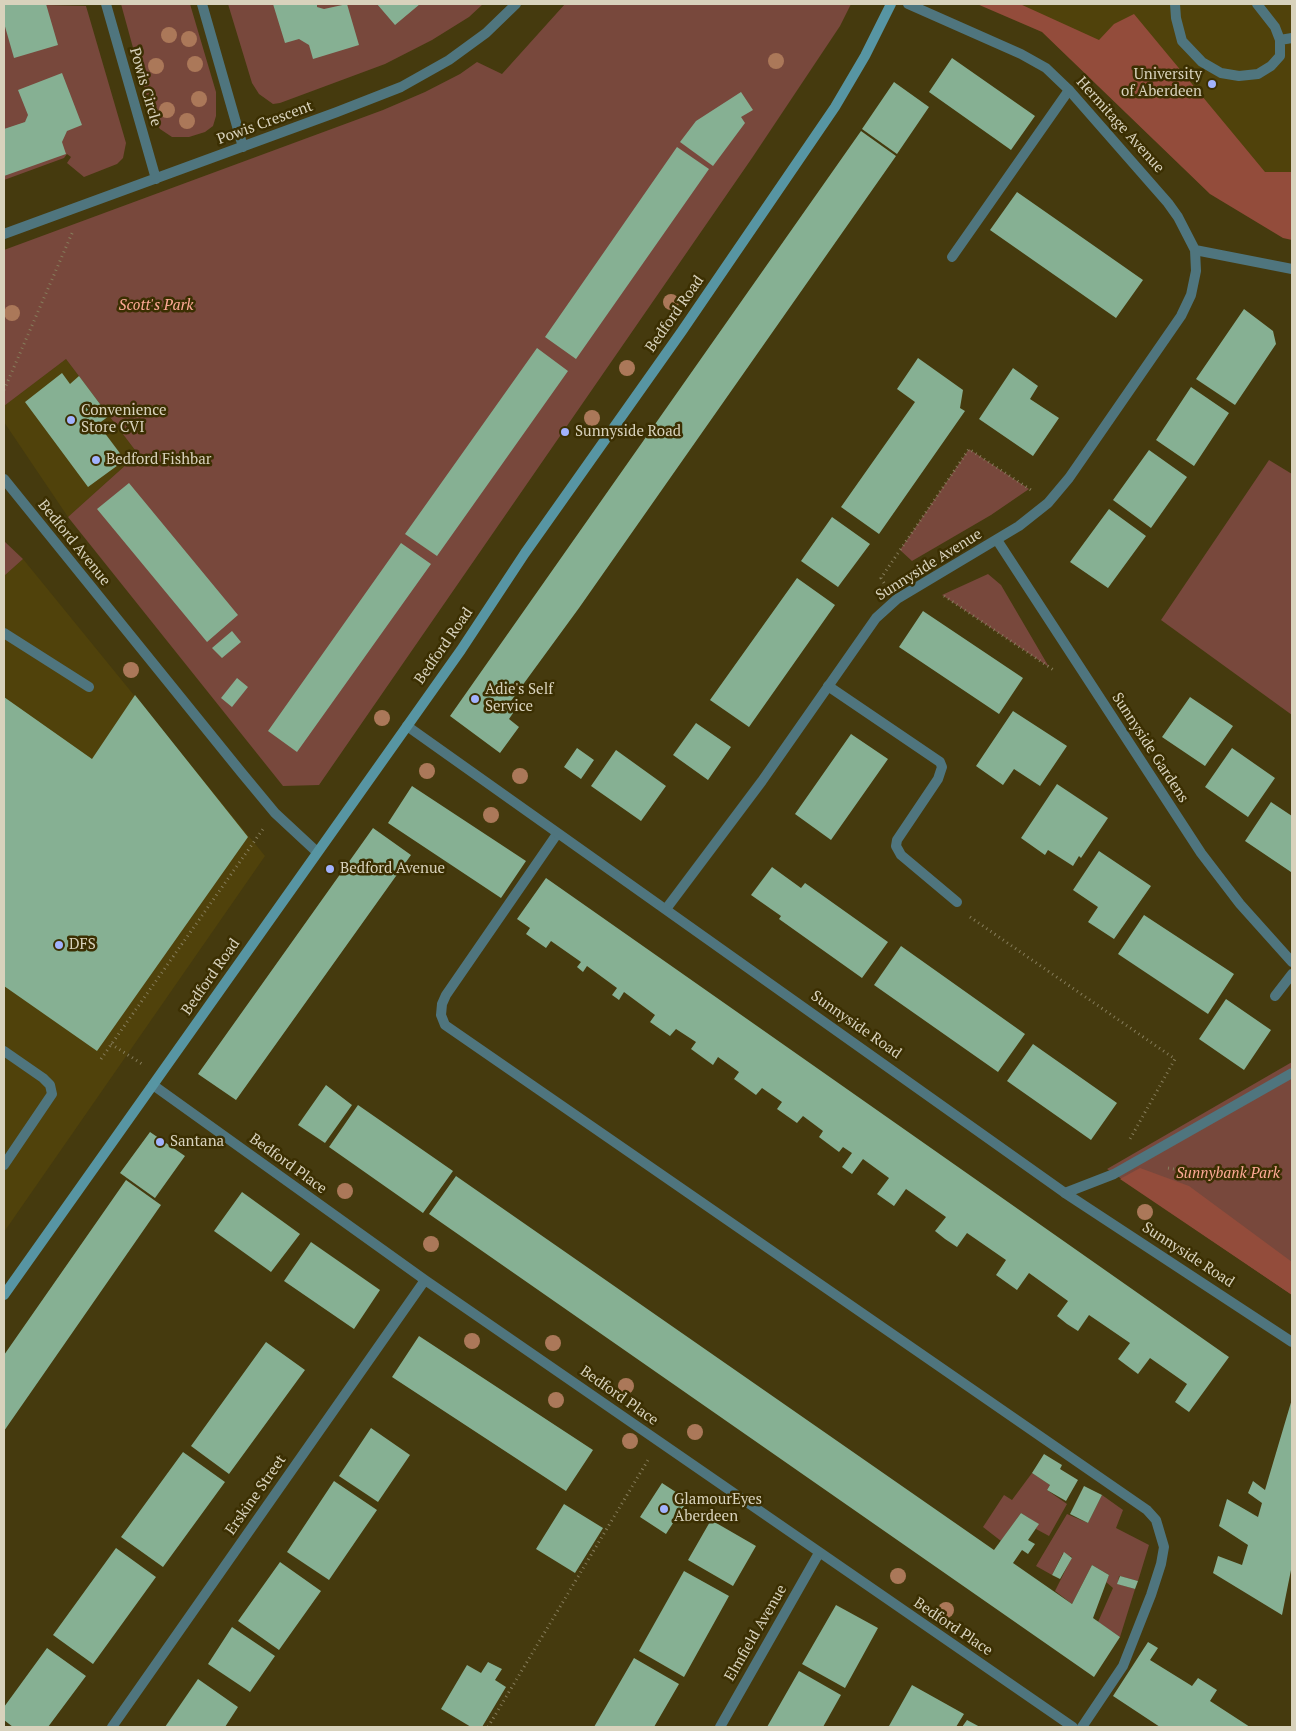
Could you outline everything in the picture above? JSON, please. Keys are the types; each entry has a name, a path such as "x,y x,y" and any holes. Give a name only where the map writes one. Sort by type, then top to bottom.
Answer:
{"street":[{"name":"Powis Circle","path":"106,4 156,179"},
{"path":"202,4 243,147"},
{"name":"Powis Crescent","path":"4,234 401,87 449,60 486,33 516,4"},
{"name":"Bedford Road","path":"4,1295 407,726 797,164 835,107 865,56 891,4"},
{"name":"Hermitage Avenue","path":"908,4 1021,54 1046,68 1069,90 1168,203 1195,250"},
{"path":"1175,4 1176,18 1182,41 1202,62 1220,73 1239,76 1258,74 1271,66 1280,56 1280,40 1271,20 1257,4"},
{"path":"1280,40 1292,38"},
{"path":"952,257 1069,90"},
{"path":"1195,250 1292,269"},
{"name":"Sunnyside Avenue","path":"666,910 730,824 867,629 885,608 897,599 998,540 1034,516 1069,478 1181,316 1191,295 1196,271 1195,250"},
{"name":"Bedford Avenue","path":"4,479 241,772 280,818 316,852"},
{"name":"Sunnyside Gardens","path":"998,540 1201,852 1245,910 1292,962"},
{"path":"4,633 89,687"},
{"path":"828,686 940,762 942,767 938,779 897,840 896,846 901,855 957,902"},
{"name":"Sunnyside Road","path":"407,726 1065,1193 1292,1342"},
{"path":"557,834 446,995 442,1004 441,1015 445,1025 1146,1510 1156,1520 1164,1547 1162,1564 1124,1666 1082,1727"},
{"path":"1275,996 1292,974"},
{"path":"4,1051 43,1078 50,1085 52,1094 4,1165"},
{"path":"1065,1193 1114,1174 1292,1073"},
{"name":"Bedford Place","path":"156,1080 425,1280 1073,1727"},
{"name":"Erskine Street","path":"112,1727 425,1280"},
{"name":"Elmfield Avenue","path":"720,1727 819,1553"}],"path":[{"path":"4,390 83,205"},
{"path":"897,599 881,578 969,449 1029,489"},
{"path":"925,583 1057,672"},
{"path":"101,1058 254,842"},
{"path":"957,902 965,914 1175,1059 1127,1145"},
{"path":"111,1044 156,1080"},
{"path":"1140,1158 1146,1164 1211,1176"},
{"path":"488,1727 641,1472"}],"shaded area":[{"path":"977,4 1020,4 1099,40 1114,24 1134,14 1265,172 1292,172 1292,240 1283,238 1210,194 1042,32"},
{"name":"University of Aberdeen","path":"1004,4 1292,4 1292,223 1158,115"},
{"path":"66,359 138,454 68,517 4,422 4,406"},
{"path":"23,559 265,856 4,1232 4,576"},
{"path":"1140,1168 1189,1186 1292,1262 1292,1295 1120,1179"}],"green space":[{"path":"4,4 86,6 126,143 123,158 117,164 84,177 67,163 71,157 67,154 64,158 4,180"},
{"path":"121,4 190,4 216,92 216,116 213,126 205,132 189,137 172,137 160,129 152,117"},
{"path":"228,4 483,4 469,17 432,40 385,64 273,104 259,94 252,83"},
{"name":"Scott's Park","path":"565,4 851,4 840,26 752,158 319,785 283,786 68,517 138,454 66,359 4,406 4,250 383,110 425,92 460,74 477,62 502,74"},
{"path":"969,449 1029,489 991,515 912,561 900,550"},
{"path":"1269,460 1292,474 1292,715 1161,620"},
{"path":"4,541 23,559 4,576"},
{"path":"988,574 1001,585 1049,667 942,595"},
{"name":"Sunnybank Park","path":"1292,1062 1292,1295 1107,1169"},
{"path":"1032,1473 1050,1485 1047,1490 1067,1504 1049,1536 1036,1529 1038,1524 1021,1513 1001,1541 983,1527 1004,1495 1012,1500"},
{"path":"1102,1495 1123,1510 1116,1528 1149,1545 1138,1581 1119,1576 1118,1584 1135,1589 1120,1637 1098,1622 1113,1588 1106,1582 1109,1575 1092,1565 1072,1604 1055,1591 1072,1557 1063,1553 1052,1575 1036,1566 1067,1514 1088,1523"}],"building":[{"path":"4,4 46,4 58,45 14,58 4,23"},
{"path":"273,4 317,4 317,7 324,9 347,4 359,45 313,59 309,45 299,39 285,43"},
{"path":"377,4 420,4 395,25"},
{"path":"952,58 1035,116 1011,150 929,92"},
{"path":"62,73 82,125 67,131 62,142 66,154 4,176 4,129 25,122 28,115 18,90"},
{"path":"894,82 929,107 897,154 862,129"},
{"path":"741,92 753,110 741,117 745,123 713,166 680,142 696,121"},
{"path":"861,131 896,156 579,608 511,701 517,707 509,719 519,727 500,753 450,716"},
{"path":"677,147 709,169 576,359 545,337"},
{"path":"1017,192 1143,280 1116,318 990,230"},
{"path":"1244,309 1273,331 1276,344 1235,405 1196,379"},
{"path":"537,348 568,371 437,556 405,534"},
{"path":"918,358 963,390 960,408 965,411 879,534 841,507 915,402 897,389"},
{"path":"1013,368 1038,386 1030,399 1059,418 1033,456 979,419"},
{"name":"Convenience Store CVI","path":"62,373 70,384 79,376 109,416 98,424 125,460 88,487 25,402"},
{"path":"1191,387 1229,413 1194,466 1156,440"},
{"path":"1149,450 1187,477 1151,528 1113,500"},
{"path":"129,483 238,615 207,642 97,509"},
{"path":"1109,509 1146,536 1108,588 1070,562"},
{"path":"832,517 870,544 838,587 801,561"},
{"path":"401,543 431,564 297,752 268,731"},
{"path":"797,578 835,605 749,727 710,700"},
{"path":"923,611 1023,678 999,714 899,647"},
{"path":"232,631 241,642 222,658 212,648"},
{"path":"237,678 248,687 232,707 221,698"},
{"path":"135,695 248,837 97,1051 4,986 4,697 92,759"},
{"path":"1190,697 1233,726 1205,766 1162,737"},
{"path":"1013,711 1067,746 1040,786 1014,769 1003,785 976,766"},
{"path":"696,723 731,747 708,780 673,755"},
{"path":"851,734 888,759 831,840 795,814"},
{"path":"577,748 594,760 581,779 564,767"},
{"path":"1232,748 1275,778 1248,817 1205,787"},
{"path":"616,750 666,786 641,821 591,786"},
{"path":"1057,784 1108,818 1081,858 1079,856 1073,866 1048,850 1045,855 1021,838"},
{"path":"412,786 526,861 501,898 388,823"},
{"path":"1271,802 1292,816 1291,872 1245,841"},
{"path":"373,828 411,855 236,1100 198,1074"},
{"path":"1099,851 1151,886 1114,939 1088,922 1098,907 1073,890"},
{"path":"772,867 801,888 805,883 888,942 862,978 779,919 781,916 751,895"},
{"path":"546,878 1229,1357 1189,1412 1175,1402 1187,1384 1150,1358 1138,1374 1118,1359 1130,1343 1089,1315 1078,1331 1067,1324 1057,1316 1068,1301 1029,1273 1017,1290 996,1275 1006,1260 967,1233 957,1247 945,1239 935,1231 946,1217 906,1189 894,1206 877,1194 889,1178 863,1159 852,1174 842,1167 852,1153 843,1147 839,1152 819,1137 823,1131 803,1116 797,1123 777,1109 782,1102 762,1088 756,1095 734,1079 739,1072 718,1057 713,1065 691,1049 696,1042 676,1029 670,1036 650,1022 655,1015 624,992 619,1000 612,995 617,988 587,966 583,972 577,967 581,962 551,941 546,948 526,934 530,928 517,919"},
{"path":"1144,915 1234,974 1208,1014 1118,954"},
{"path":"901,946 1025,1034 998,1072 874,985"},
{"path":"1226,999 1271,1030 1244,1070 1199,1039"},
{"path":"1033,1044 1117,1103 1091,1140 1007,1081"},
{"path":"326,1085 352,1105 325,1143 298,1125"},
{"path":"358,1105 453,1171 423,1213 329,1147"},
{"path":"150,1132 185,1156 155,1198 120,1173"},
{"path":"456,1176 994,1550 1021,1513 1039,1524 1028,1540 1035,1544 1028,1554 1022,1550 1013,1563 1072,1604 1092,1565 1109,1575 1093,1618 1120,1637 1094,1677 429,1214"},
{"path":"126,1180 161,1205 4,1431 4,1355"},
{"path":"242,1192 300,1234 271,1272 214,1231"},
{"path":"311,1242 380,1290 354,1329 284,1281"},
{"path":"419,1336 593,1450 566,1491 392,1377"},
{"path":"266,1342 305,1370 229,1474 191,1446"},
{"path":"1292,1399 1292,1565 1282,1615 1213,1573 1218,1556 1242,1565 1248,1545 1219,1526 1227,1499 1258,1517 1262,1503 1248,1493 1253,1481 1265,1490"},
{"path":"371,1428 410,1455 378,1502 339,1476"},
{"path":"183,1452 225,1482 163,1567 121,1537"},
{"path":"1044,1454 1062,1465 1060,1469 1078,1480 1066,1501 1047,1490 1050,1485 1032,1473"},
{"path":"334,1481 377,1510 329,1580 287,1552"},
{"name":"GlamourEyes Aberdeen","path":"662,1483 688,1500 666,1534 640,1517"},
{"path":"1084,1486 1102,1495 1088,1523 1070,1514"},
{"path":"564,1504 603,1528 575,1573 536,1549"},
{"path":"711,1520 756,1546 733,1586 688,1560"},
{"path":"116,1548 156,1577 93,1664 53,1635"},
{"path":"1064,1552 1072,1558 1060,1579 1052,1575"},
{"path":"280,1562 321,1591 279,1650 238,1621"},
{"path":"684,1571 729,1596 684,1677 639,1651"},
{"path":"1120,1576 1138,1581 1135,1589 1117,1584"},
{"path":"836,1605 878,1628 845,1688 802,1664"},
{"path":"232,1627 275,1656 250,1692 208,1664"},
{"path":"1148,1642 1158,1648 1150,1660 1192,1686 1198,1678 1217,1690 1210,1701 1250,1727 1160,1727 1113,1696"},
{"path":"47,1648 86,1676 48,1727 13,1727 4,1720 4,1707"},
{"path":"634,1658 679,1684 654,1727 594,1727"},
{"path":"488,1662 502,1669 495,1680 506,1687 482,1727 471,1727 441,1709 467,1665 481,1673"},
{"path":"799,1671 841,1695 823,1727 767,1727"},
{"path":"198,1679 238,1707 225,1727 165,1727"},
{"path":"912,1685 964,1714 956,1727 889,1726"},
{"path":"967,1720 980,1727 962,1727"}],"place":[{"name":"University of Aberdeen","path":"1212,84"},
{"name":"Convenience Store CVI","path":"71,420"},
{"name":"Sunnyside Road","path":"565,432"},
{"name":"Bedford Fishbar","path":"96,460"},
{"name":"Adie's Self Service","path":"475,699"},
{"name":"Bedford Avenue","path":"330,869"},
{"name":"DFS","path":"59,945"},
{"name":"Santana","path":"160,1142"},
{"name":"GlamourEyes Aberdeen","path":"664,1509"}]}
